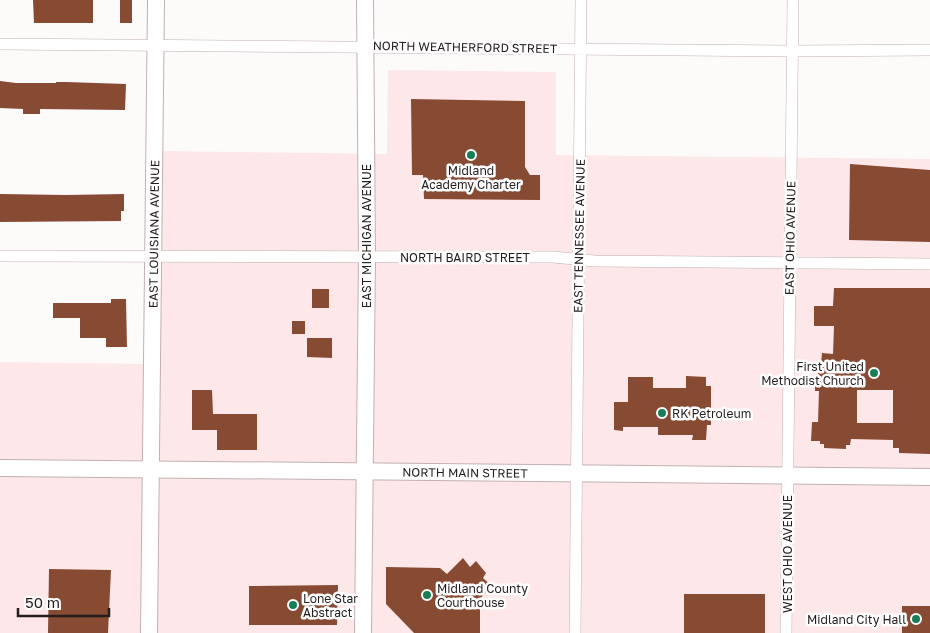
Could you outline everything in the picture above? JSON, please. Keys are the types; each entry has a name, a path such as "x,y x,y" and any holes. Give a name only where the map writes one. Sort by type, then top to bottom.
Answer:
{"street":[{"name":"EAST LOUISIANA AVENUE","path":"150,633 156,0"},
{"name":"EAST MICHIGAN AVENUE","path":"363,633 367,256 365,0"},
{"name":"EAST TENNESSEE AVENUE","path":"574,633 581,0"},
{"name":"EAST OHIO AVENUE","path":"787,475 793,0"},
{"name":"NORTH WEATHERFORD STREET","path":"0,44 792,51 930,50"},
{"name":"NORTH BAIRD STREET","path":"0,256 553,257 596,261 930,264"},
{"name":"NORTH MAIN STREET","path":"0,468 576,472 930,477"},
{"name":"WEST OHIO AVENUE","path":"786,633 787,475"}],"shaded area":[{"path":"388,70 556,72 556,155 930,159 930,633 0,633 0,362 151,364 154,151 387,154"}],"building":[{"path":"33,0 93,0 93,23 34,23"},
{"path":"120,0 132,0 132,23 120,23"},
{"path":"0,81 16,83 126,84 125,110 40,109 40,114 23,114 23,109 0,108"},
{"path":"411,99 525,101 525,167 530,175 540,175 540,200 424,199 423,175 412,175"},
{"path":"850,164 930,170 930,242 849,240"},
{"path":"0,194 124,194 124,211 121,211 121,221 0,222"},
{"name":"First United Methodist Church","path":"834,288 930,288 930,454 899,453 899,448 893,448 893,440 851,439 850,445 846,445 846,449 824,448 824,444 820,444 820,441 811,441 812,422 818,422 819,391 815,391 815,382 818,382 818,364 821,364 822,353 833,354 834,326 814,326 814,306 833,306","holes":["857,390 893,390 893,423 857,423"]},
{"path":"312,289 329,289 329,308 312,308"},
{"path":"111,299 126,299 127,347 106,347 106,338 80,338 80,318 53,318 53,303 111,303"},
{"path":"292,321 305,321 305,334 292,334"},
{"path":"307,338 332,338 332,358 307,357"},
{"name":"RK Petroleum","path":"686,376 706,377 706,386 711,386 711,425 707,425 706,440 692,440 693,435 658,435 658,427 623,427 623,431 614,430 614,402 628,402 628,377 653,377 653,388 686,388"},
{"path":"192,390 212,390 213,414 257,414 257,450 217,450 217,430 192,430"},
{"name":"Midland County Courthouse","path":"463,558 470,567 476,561 486,573 483,578 492,586 476,603 480,607 480,633 414,633 386,604 386,567 440,568 447,574"},
{"path":"49,569 111,570 108,633 48,633"},
{"name":"Lone Star Abstract","path":"338,585 337,625 249,625 249,586"},
{"path":"684,594 765,594 765,633 684,633"},
{"name":"Midland City Hall","path":"902,606 930,606 930,633 902,633"}],"place":[{"name":"Midland Academy Charter","path":"471,155"},
{"name":"First United Methodist Church","path":"874,373"},
{"name":"RK Petroleum","path":"662,413"},
{"name":"Midland County Courthouse","path":"427,595"},
{"name":"Lone Star Abstract","path":"293,605"},
{"name":"Midland City Hall","path":"916,619"}]}
